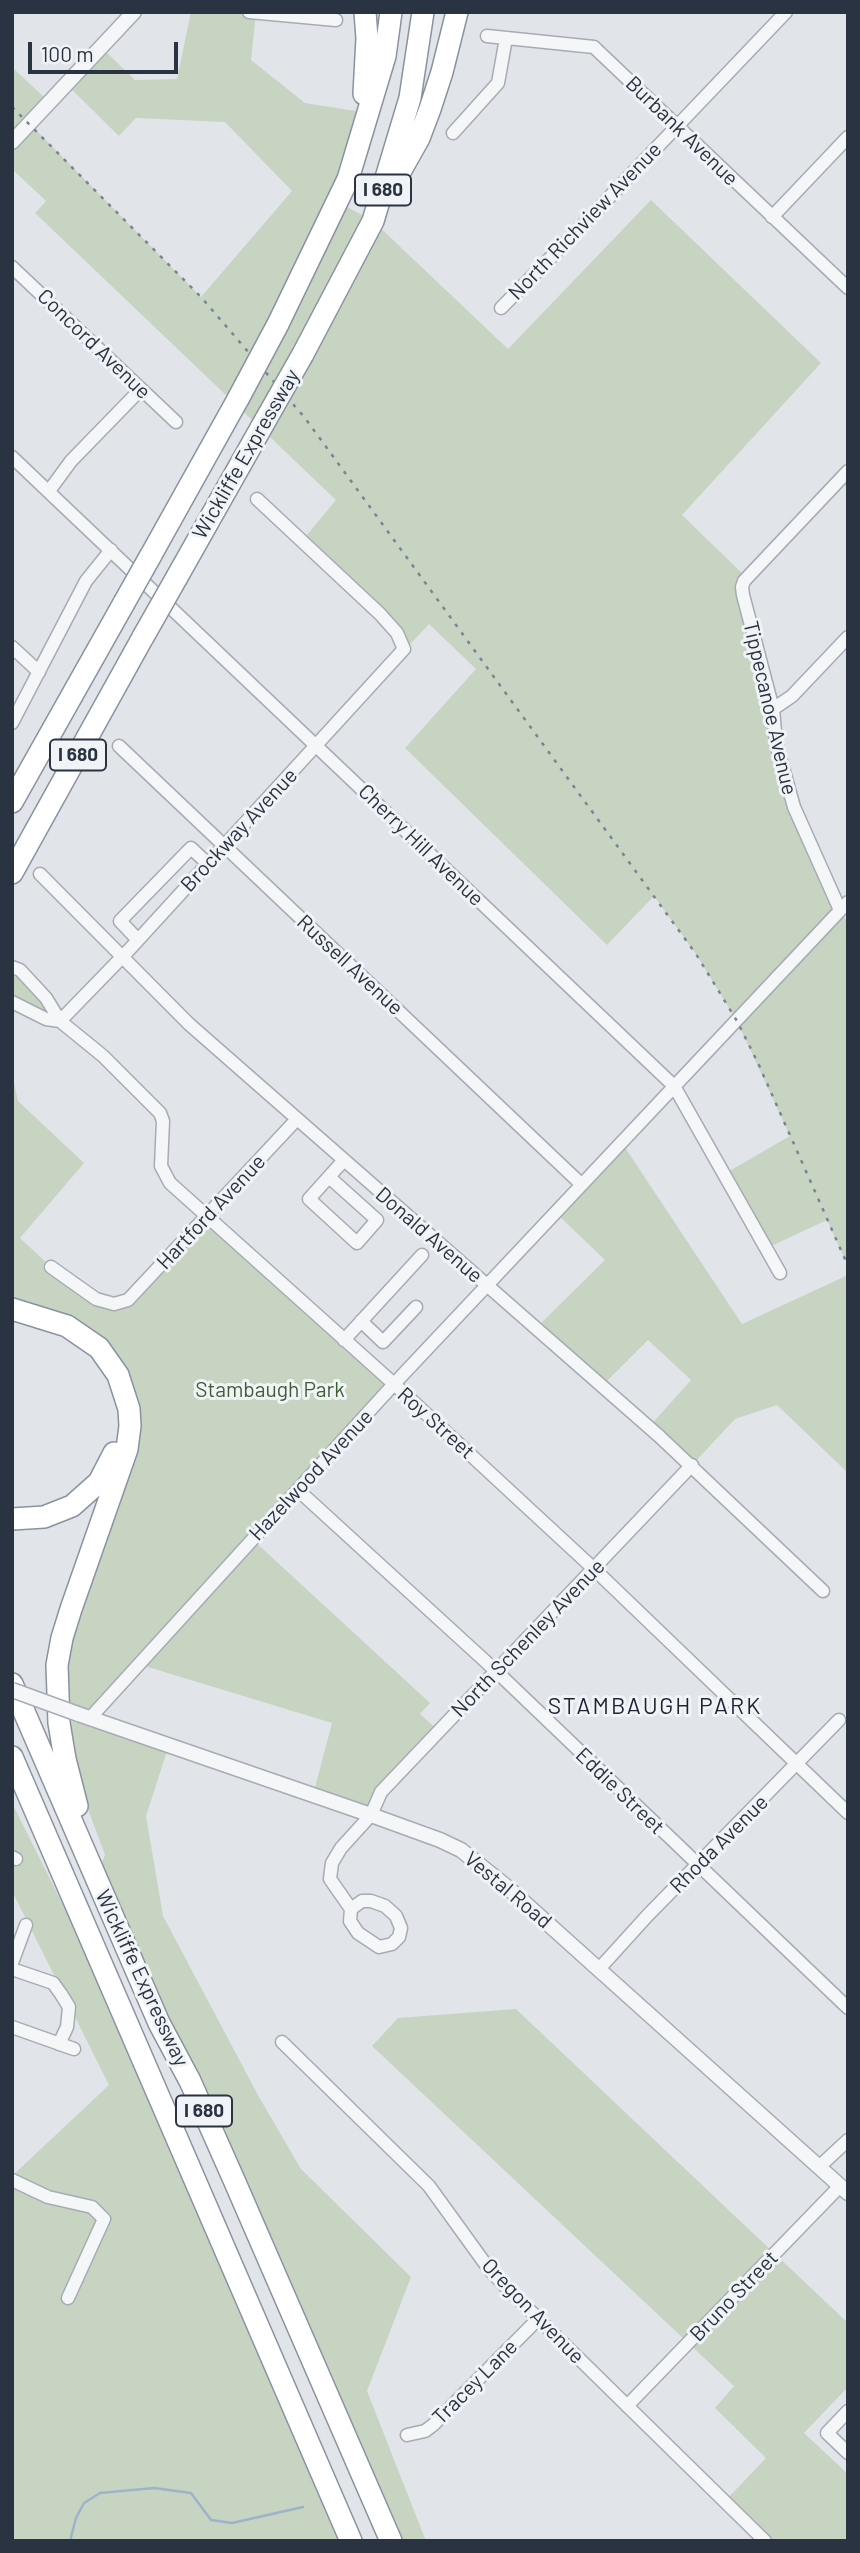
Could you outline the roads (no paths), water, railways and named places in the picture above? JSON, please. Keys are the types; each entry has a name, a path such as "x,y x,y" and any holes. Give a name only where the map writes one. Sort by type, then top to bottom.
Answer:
{"highway":[{"path":"358,145 366,73 365,12"},
{"name":"Wickliffe Expressway","path":"12,802 238,399 338,202 385,56 391,12"},
{"name":"Wickliffe Expressway","path":"12,873 303,354 373,220 410,99 423,12"},
{"path":"373,220 419,138 442,72 457,12"},
{"path":"12,1309 67,1326 99,1348 118,1375 129,1409 127,1449 71,1609 57,1665 57,1708 63,1751 77,1804 96,1857 96,1878"},
{"path":"12,1321 56,1335 87,1354 109,1384 118,1419 113,1457 104,1475 86,1495 62,1511 44,1517 12,1519"},
{"name":"Wickliffe Expressway","path":"12,1684 159,2023 196,2093 391,2541"},
{"name":"Wickliffe Expressway","path":"12,1757 351,2541"},
{"path":"12,1768 33,1805"}],"street":[{"path":"12,142 134,12"},
{"path":"249,12 336,20"},
{"name":"North Richview Avenue","path":"501,308 786,12"},
{"name":"Burbank Avenue","path":"487,36 594,47 848,288"},
{"path":"453,133 498,83 506,38"},
{"path":"772,217 848,137"},
{"name":"Concord Avenue","path":"12,267 176,422"},
{"path":"49,491 71,461 141,389"},
{"name":"Cherry Hill Avenue","path":"12,457 674,1086 780,1273"},
{"name":"Tippecanoe Avenue","path":"844,906 794,807 776,743 773,709 743,595 744,581 848,471"},
{"name":"Brockway Avenue","path":"60,1021 123,957 402,653 404,646 397,633 257,499"},
{"path":"12,723 91,574 111,550"},
{"path":"773,709 792,696 848,637"},
{"path":"12,647 39,672"},
{"name":"Russell Avenue","path":"119,746 581,1184"},
{"path":"138,940 120,921 191,848 208,864"},
{"name":"Donald Avenue","path":"40,874 189,1024 691,1465 823,1591"},
{"name":"Hazelwood Avenue","path":"84,1715 844,906"},
{"name":"Roy Street","path":"12,967 20,970 46,998 60,1021 103,1056 160,1113 163,1121 160,1156 163,1174 170,1183 394,1384 594,1569 848,1813"},
{"name":"Roy Street","path":"12,1002 46,1019 60,1021"},
{"name":"Hartford Avenue","path":"51,1267 96,1299 108,1304 123,1303 134,1295 297,1119"},
{"path":"329,1177 377,1220 357,1243 309,1199 344,1160"},
{"path":"344,1340 422,1255"},
{"path":"361,1321 383,1342 416,1307"},
{"name":"North Schenley Avenue","path":"351,1909 330,1879 332,1863 341,1848 371,1815 381,1792 691,1465"},
{"name":"Eddie Street","path":"298,1490 496,1671 848,2008"},
{"name":"Vestal Road","path":"12,1690 371,1815 440,1840 468,1854 844,2189"},
{"name":"Rhoda Avenue","path":"599,1969 839,1720"},
{"path":"12,1963 26,1926"},
{"path":"12,1969 53,1983 61,1994 69,2007 67,2027 59,2044"},
{"path":"12,2027 74,2049"},
{"name":"Oregon Avenue","path":"282,2042 429,2186 489,2269 765,2541"},
{"path":"820,2166 848,2140"},
{"path":"12,2180 48,2197 92,2207 104,2219 68,2298"},
{"name":"Bruno Street","path":"627,2406 844,2189"},
{"name":"Tracey Lane","path":"407,2435 425,2431 433,2425 538,2319"},
{"path":"848,2411 827,2433 848,2453"}],"waterway":[{"path":"70,2541 76,2518 84,2503 100,2493 154,2488 191,2493 211,2520 232,2523 303,2507"}],"railway":[{"path":"12,107 201,297 305,418 696,954 737,1021 758,1063 848,1266"}],"district":[{"name":"STAMBAUGH PARK","path":"655,1706"}],"park label":[{"name":"Stambaugh Park","path":"270,1390"}]}
